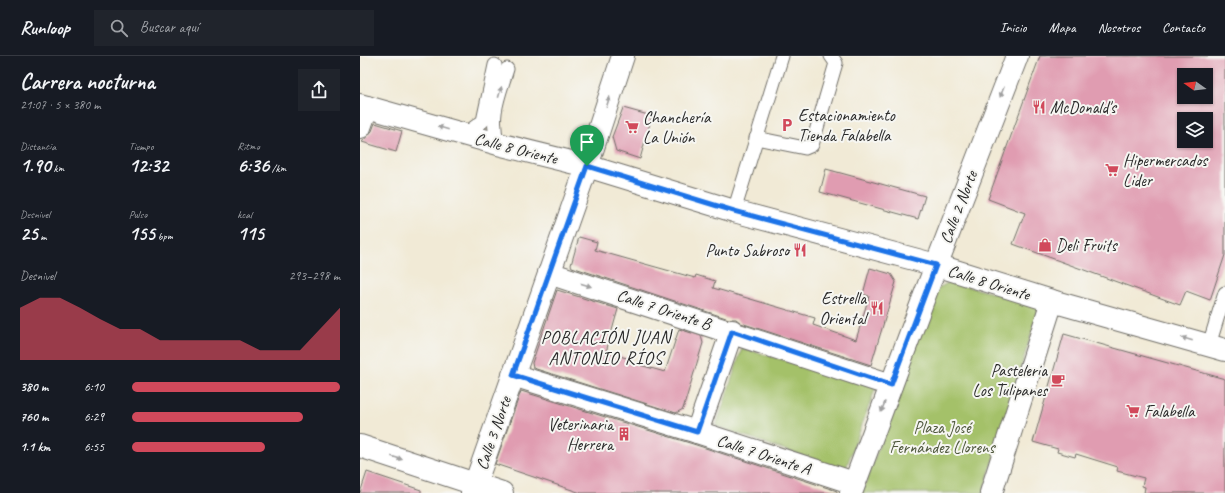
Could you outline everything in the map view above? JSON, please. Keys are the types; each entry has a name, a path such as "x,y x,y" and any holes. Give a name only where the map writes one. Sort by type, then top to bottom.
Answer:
{"street":[{"name":"Calle 3 Norte","path":"473,488 587,166 623,56"},
{"name":"Calle 2 Norte","path":"853,488 1016,56"},
{"name":"Calle 8 Oriente","path":"364,106 498,144 587,166 734,211 936,265 1052,301 1217,348"},
{"path":"360,127 364,106"},
{"name":"Calle 7 Oriente B","path":"549,273 732,331 891,385"},
{"path":"992,493 1052,301"},
{"path":"697,432 732,331"},
{"name":"Calle 7 Oriente A","path":"513,375 697,432 853,488"},
{"path":"360,446 473,488 502,493"}],"lane":[{"path":"734,211 782,56"},
{"path":"756,138 804,148 812,145 836,63 832,56"},
{"path":"465,134 483,121 501,67 493,129 498,144"},
{"path":"1217,348 1225,293"}],"green space":[{"name":"Plaza José Fernández Llorens","path":"949,282 1040,305 983,493 862,493 935,290"},
{"path":"742,348 876,387 845,471 716,426"}],"building":[{"name":"Hipermercados Lider","path":"1040,56 1225,56 1225,255 1210,300 1186,291 1180,305 1013,244 1025,213 988,199"},
{"name":"Chanchería La Unión","path":"623,108 652,116 640,159 616,151 612,137"},
{"path":"375,123 402,131 396,152 362,142 372,131"},
{"path":"826,169 925,196 918,219 820,192"},
{"path":"579,237 597,242 595,250 695,278 696,275 715,281 713,288 815,318 813,325 856,340 869,296 863,294 870,268 891,274 896,282 871,365 741,323 736,319 729,319 572,267 571,265"},
{"path":"557,290 618,309 606,352 630,359 629,362 665,372 679,329 701,336 703,343 683,409 676,413 533,368 532,363"},
{"name":"Falabella","path":"1064,334 1225,379 1225,493 1144,493 1145,487 1142,486 1144,478 1117,471 1118,467 1076,454 1075,457 1057,452 1058,449 1033,442"},
{"path":"521,391 693,444 837,491 837,493 581,493 495,464"},
{"path":"367,472 421,490 421,493 360,493"}],"place":[{"name":"McDonald's","path":"1039,107"},
{"name":"Estacionamiento Tienda Falabella","path":"787,125"},
{"name":"Chanchería La Unión","path":"632,127"},
{"name":"Hipermercados Lider","path":"1112,170"},
{"name":"Deli Fruits","path":"1045,245"},
{"name":"Punto Sabroso","path":"800,250"},
{"name":"Estrella Oriental","path":"877,308"},
{"name":"Pasteleria Los Tulipanes","path":"1058,380"},
{"name":"Falabella","path":"1133,411"},
{"name":"Veterinaria Herrera","path":"624,434"}],"district":[{"name":"POBLACIÓN JUAN ANTONIO RÍOS","path":"606,347"}],"route":[{"path":"587,166 734,211 936,265 891,385 732,331 697,432 513,375 587,166"}]}
